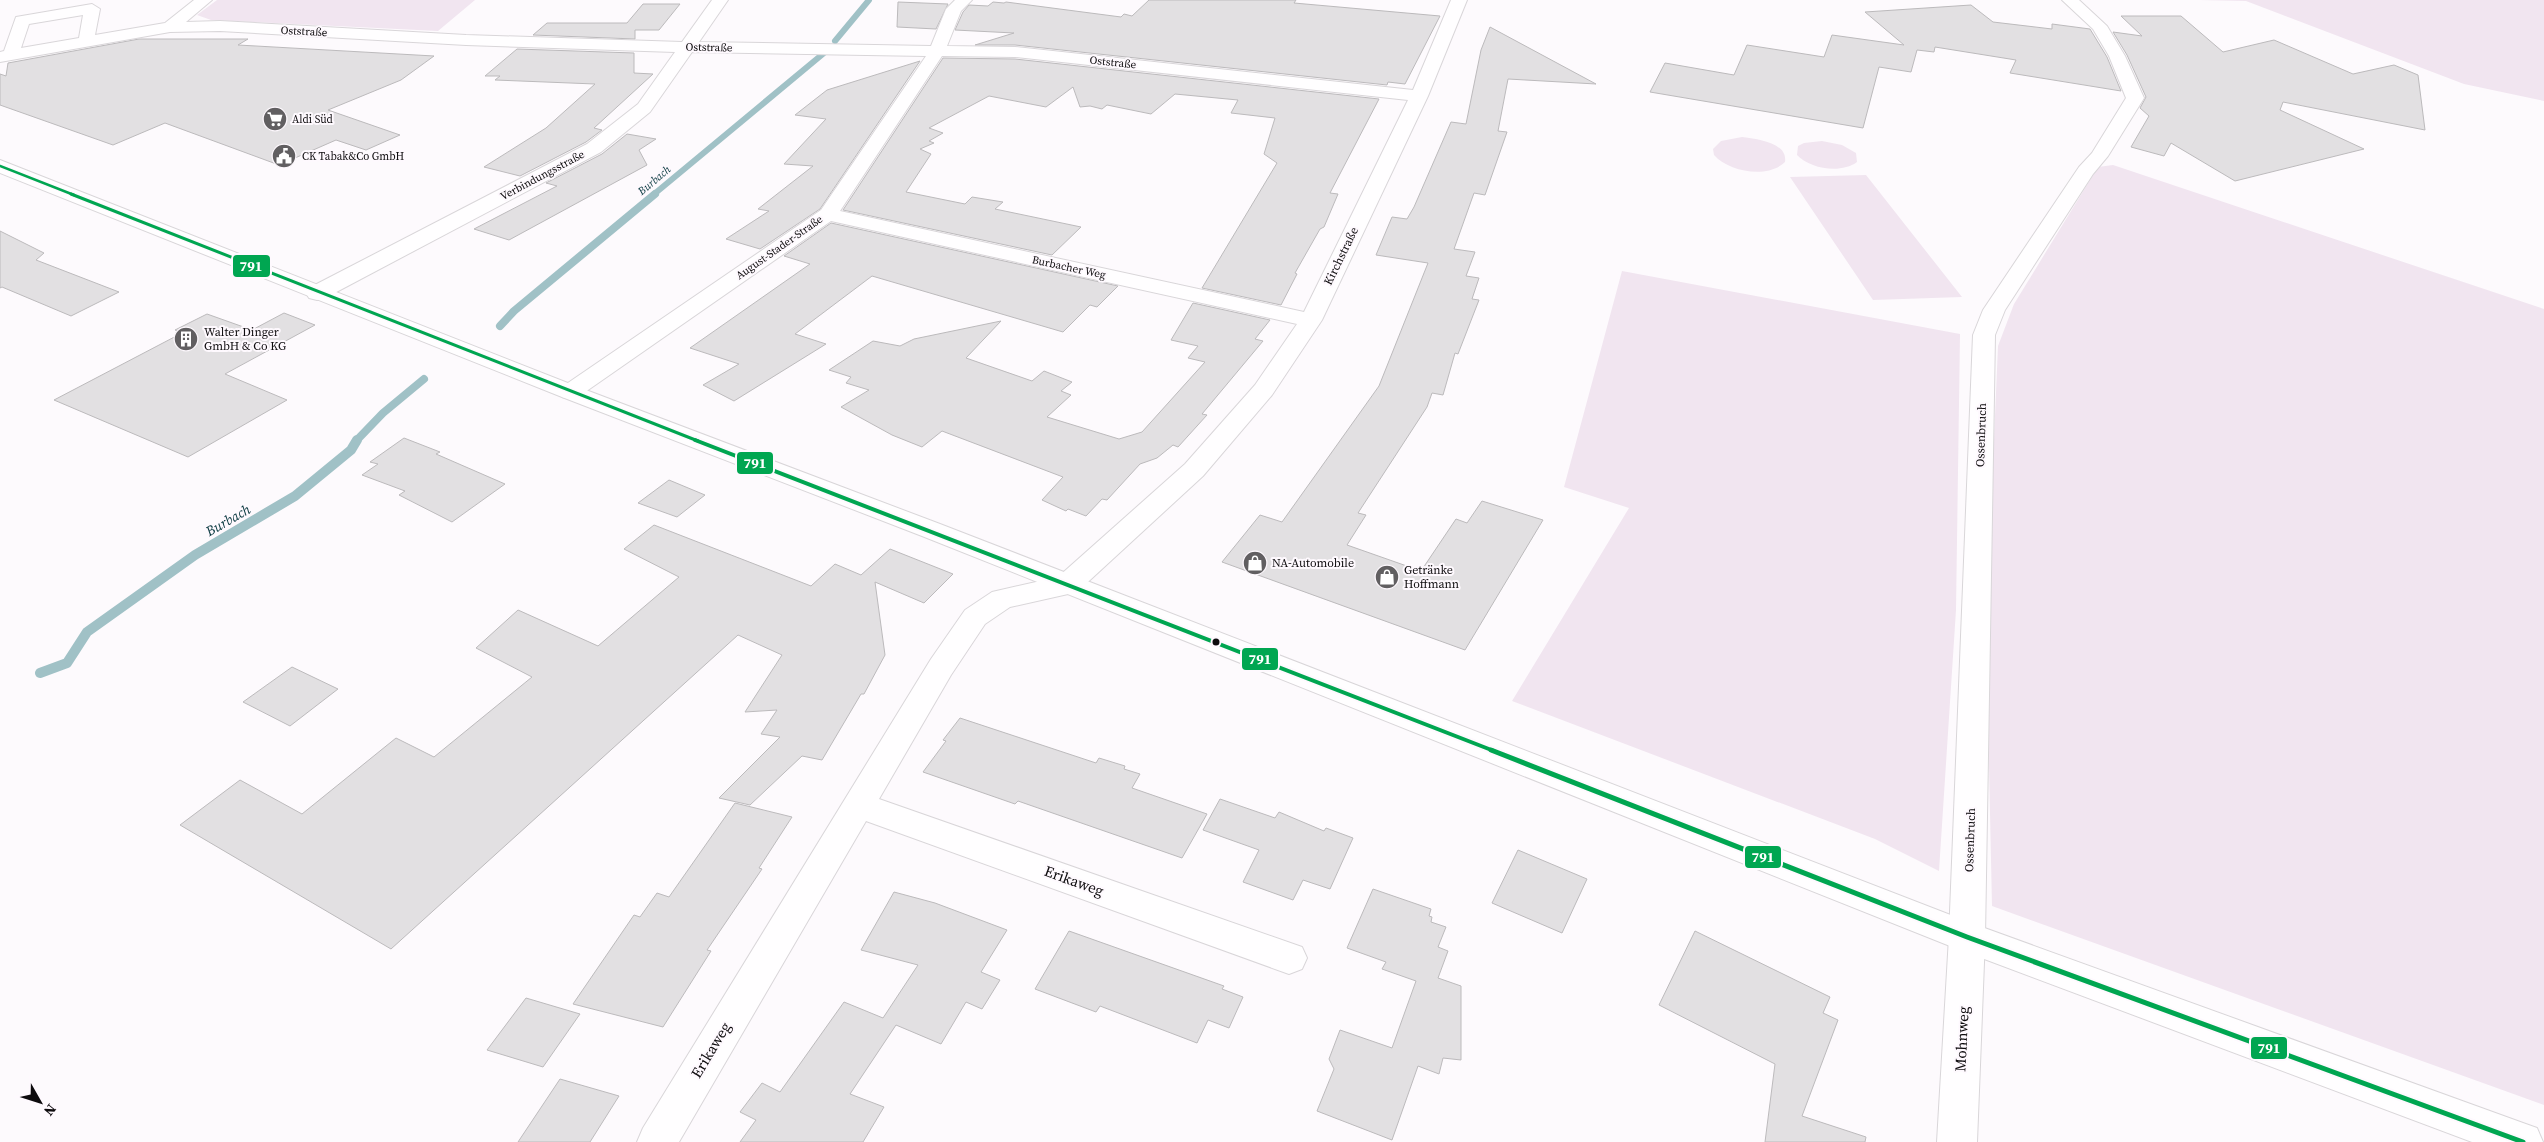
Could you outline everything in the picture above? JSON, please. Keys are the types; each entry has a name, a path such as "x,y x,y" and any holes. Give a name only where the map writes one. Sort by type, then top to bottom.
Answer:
{"street":[{"path":"170,27 204,0"},
{"name":"Verbindungsstraße","path":"317,293 594,148 619,130 644,108 720,0"},
{"name":"August-Stader-Straße","path":"570,392 828,214 936,51 954,9 964,0"},
{"name":"Kirchstraße","path":"1067,585 1194,470 1264,390 1311,320 1418,96 1459,0"},
{"name":"Ossenbruch","path":"1968,937 1984,335 1994,310 2086,171 2099,156 2135,98 2116,56 2099,26 2070,0"},
{"path":"5,56 22,20 92,9 86,42"},
{"name":"Oststraße","path":"5,56 170,27 220,26 466,40 688,47 1015,52 1418,96"},
{"path":"0,166 317,293 1968,937 2523,1142"},
{"name":"Burbacher Weg","path":"828,214 1311,320"},
{"name":"Erikaweg","path":"656,1142 941,667 975,617 1002,599 1067,585"},
{"name":"Erikaweg","path":"859,805 1289,958"},
{"name":"Mohnweg","path":"1957,1142 1968,937"}],"shaded area":[{"path":"217,0 475,0 438,31 211,20 197,15"},
{"path":"2199,0 2544,0 2544,101 2464,84 2246,1"},
{"path":"1742,137 1763,141 1776,146 1785,155 1785,162 1778,167 1759,172 1729,166 1714,155 1713,149 1721,141"},
{"path":"1822,141 1842,145 1856,153 1857,162 1850,166 1834,169 1817,167 1797,155 1798,146 1804,143"},
{"path":"2113,165 2544,309 2544,1105 1992,906 1986,626 1998,346 2014,304 2098,167"},
{"path":"1866,175 1962,297 1873,300 1790,177"},
{"path":"1622,271 1960,334 1956,610 1939,871 1875,839 1512,701 1629,508 1564,487"}],"building":[{"path":"1149,0 1296,0 1294,3 1440,16 1405,84 1388,82 1387,85 1015,45 975,45 1014,33 955,30 963,12 969,5 988,6 993,2 1006,2 1121,17 1124,14 1132,16"},
{"path":"898,2 948,4 936,29 897,27"},
{"path":"643,4 680,4 659,30 635,30 635,39 533,35 547,23 627,23"},
{"path":"1971,5 1993,22 2052,29 2052,24 2090,29 2107,57 2121,91 2010,73 2016,60 1935,47 1934,52 1917,50 1911,72 1879,67 1863,128 1650,92 1665,63 1734,75 1747,45 1824,57 1832,35 1904,45 1865,12"},
{"path":"2121,16 2181,16 2223,52 2274,40 2353,74 2394,65 2418,75 2425,130 2283,102 2280,110 2364,149 2235,181 2171,143 2164,156 2131,147 2149,116 2140,108 2146,97 2127,55 2113,32 2142,36"},
{"path":"1490,27 1596,84 1508,79 1498,131 1507,132 1485,195 1474,193 1454,249 1475,252 1466,276 1479,278 1472,299 1479,300 1458,354 1455,353 1443,395 1432,393 1427,407 1358,513 1366,515 1347,545 1421,571 1456,519 1467,523 1482,501 1543,520 1465,650 1222,562 1260,515 1282,522 1379,386 1428,263 1376,255 1392,217 1407,219 1414,207 1451,122 1466,124 1481,50"},
{"path":"139,39 248,39 238,45 434,56 401,80 328,110 400,135 366,150 336,140 279,165 165,123 113,145 0,105 0,74 6,76 8,63"},
{"path":"517,49 634,53 634,73 653,74 594,128 602,130 586,142 520,176 484,167 546,128 595,84 495,80 500,76 485,76"},
{"path":"943,58 1015,59 1379,99 1330,193 1338,194 1324,227 1320,229 1295,273 1297,274 1281,305 1202,288 1277,163 1264,154 1275,118 1231,113 1238,100 1175,94 1151,114 1107,105 1102,109 1090,106 1080,107 1073,87 1046,107 989,96 929,128 943,133 929,141 934,143 920,149 931,154 906,192 965,204 972,197 1003,202 995,209 1081,227 1052,255 843,210"},
{"path":"920,61 820,209 760,249 726,239 769,211 758,209 813,166 784,164 826,119 795,115 827,90"},
{"path":"627,134 656,139 639,150 647,165 509,240 474,229 557,186 546,183 602,154"},
{"path":"831,223 1118,286 1097,307 1090,305 1063,332 872,276 795,334 826,344 734,401 703,385 739,364 690,348 810,264 784,256"},
{"path":"0,231 44,253 36,260 119,292 71,316 2,287 0,288"},
{"path":"1193,303 1270,320 1255,339 1263,341 1202,414 1207,415 1178,447 1173,445 1157,458 1140,464 1107,500 1102,499 1086,516 1068,509 1066,511 1042,500 1063,477 942,431 922,447 892,435 841,407 869,390 846,383 851,377 829,370 873,341 900,346 914,339 1001,321 966,358 1032,381 1044,371 1072,382 1061,391 1071,395 1047,417 1119,439 1142,432 1205,362 1188,358 1198,346 1171,340"},
{"path":"284,313 315,325 225,374 287,400 188,457 54,400 182,333 175,330 207,314 252,330"},
{"path":"404,438 440,452 436,454 505,484 452,522 399,495 405,491 362,475 378,464 370,462"},
{"path":"669,480 705,495 677,517 638,503"},
{"path":"654,525 811,586 835,564 861,575 890,549 953,574 924,603 875,582 885,655 864,694 861,694 822,760 802,756 750,805 719,798 780,737 761,734 777,710 745,712 782,655 738,635 391,949 180,825 240,780 302,814 396,738 434,757 532,677 476,648 518,610 598,646 679,577 624,549"},
{"path":"292,667 338,689 290,726 243,702"},
{"path":"960,718 1096,763 1099,758 1125,766 1124,769 1140,774 1132,788 1207,814 1182,858 1018,801 1015,804 923,772 946,741 943,740"},
{"path":"1220,799 1275,818 1279,812 1324,831 1326,828 1353,838 1330,889 1303,880 1293,900 1243,882 1259,850 1203,830"},
{"path":"735,803 792,817 759,868 762,869 707,950 711,951 663,1027 573,1004 634,915 640,917 657,893 669,897"},
{"path":"1518,850 1587,879 1562,933 1492,903"},
{"path":"1373,889 1431,909 1429,916 1432,917 1431,922 1446,927 1438,947 1448,951 1438,978 1461,986 1461,1060 1443,1058 1439,1074 1418,1066 1392,1140 1317,1111 1334,1069 1329,1059 1340,1030 1392,1048 1416,981 1382,969 1386,962 1347,948"},
{"path":"894,892 935,903 1007,930 981,972 1000,980 982,1009 966,1002 941,1044 896,1025 850,1094 884,1107 863,1142 740,1142 756,1120 740,1112 762,1083 780,1092 844,1002 883,1018 918,965 861,950"},
{"path":"1069,931 1224,986 1222,989 1243,997 1229,1028 1208,1020 1197,1043 1100,1006 1096,1012 1035,989"},
{"path":"1695,931 1830,997 1823,1013 1838,1020 1802,1116 1866,1137 1865,1142 1765,1142 1775,1064 1659,1005"},
{"path":"526,998 580,1014 543,1067 487,1050"},
{"path":"560,1079 619,1096 590,1142 518,1142"}],"waterway":[{"name":"Burbach","path":"835,41 869,0"},
{"name":"Burbach","path":"653,195 824,53"},
{"name":"Burbach","path":"500,326 514,311 655,194"},
{"name":"Burbach","path":"356,441 383,413 424,379"},
{"name":"Burbach","path":"40,673 67,663 87,632 195,555 295,496 351,450 357,440"}],"transit line":[{"name":"791","path":"0,166 570,392 931,530 1967,937 2523,1142"}],"place":[{"name":"Aldi Süd","path":"275,119"},
{"name":"CK Tabak&Co GmbH","path":"284,156"},
{"name":"Walter Dinger GmbH & Co KG","path":"186,339"},
{"name":"NA-Automobile","path":"1255,563"},
{"name":"Getränke Hoffmann","path":"1387,577"}]}
